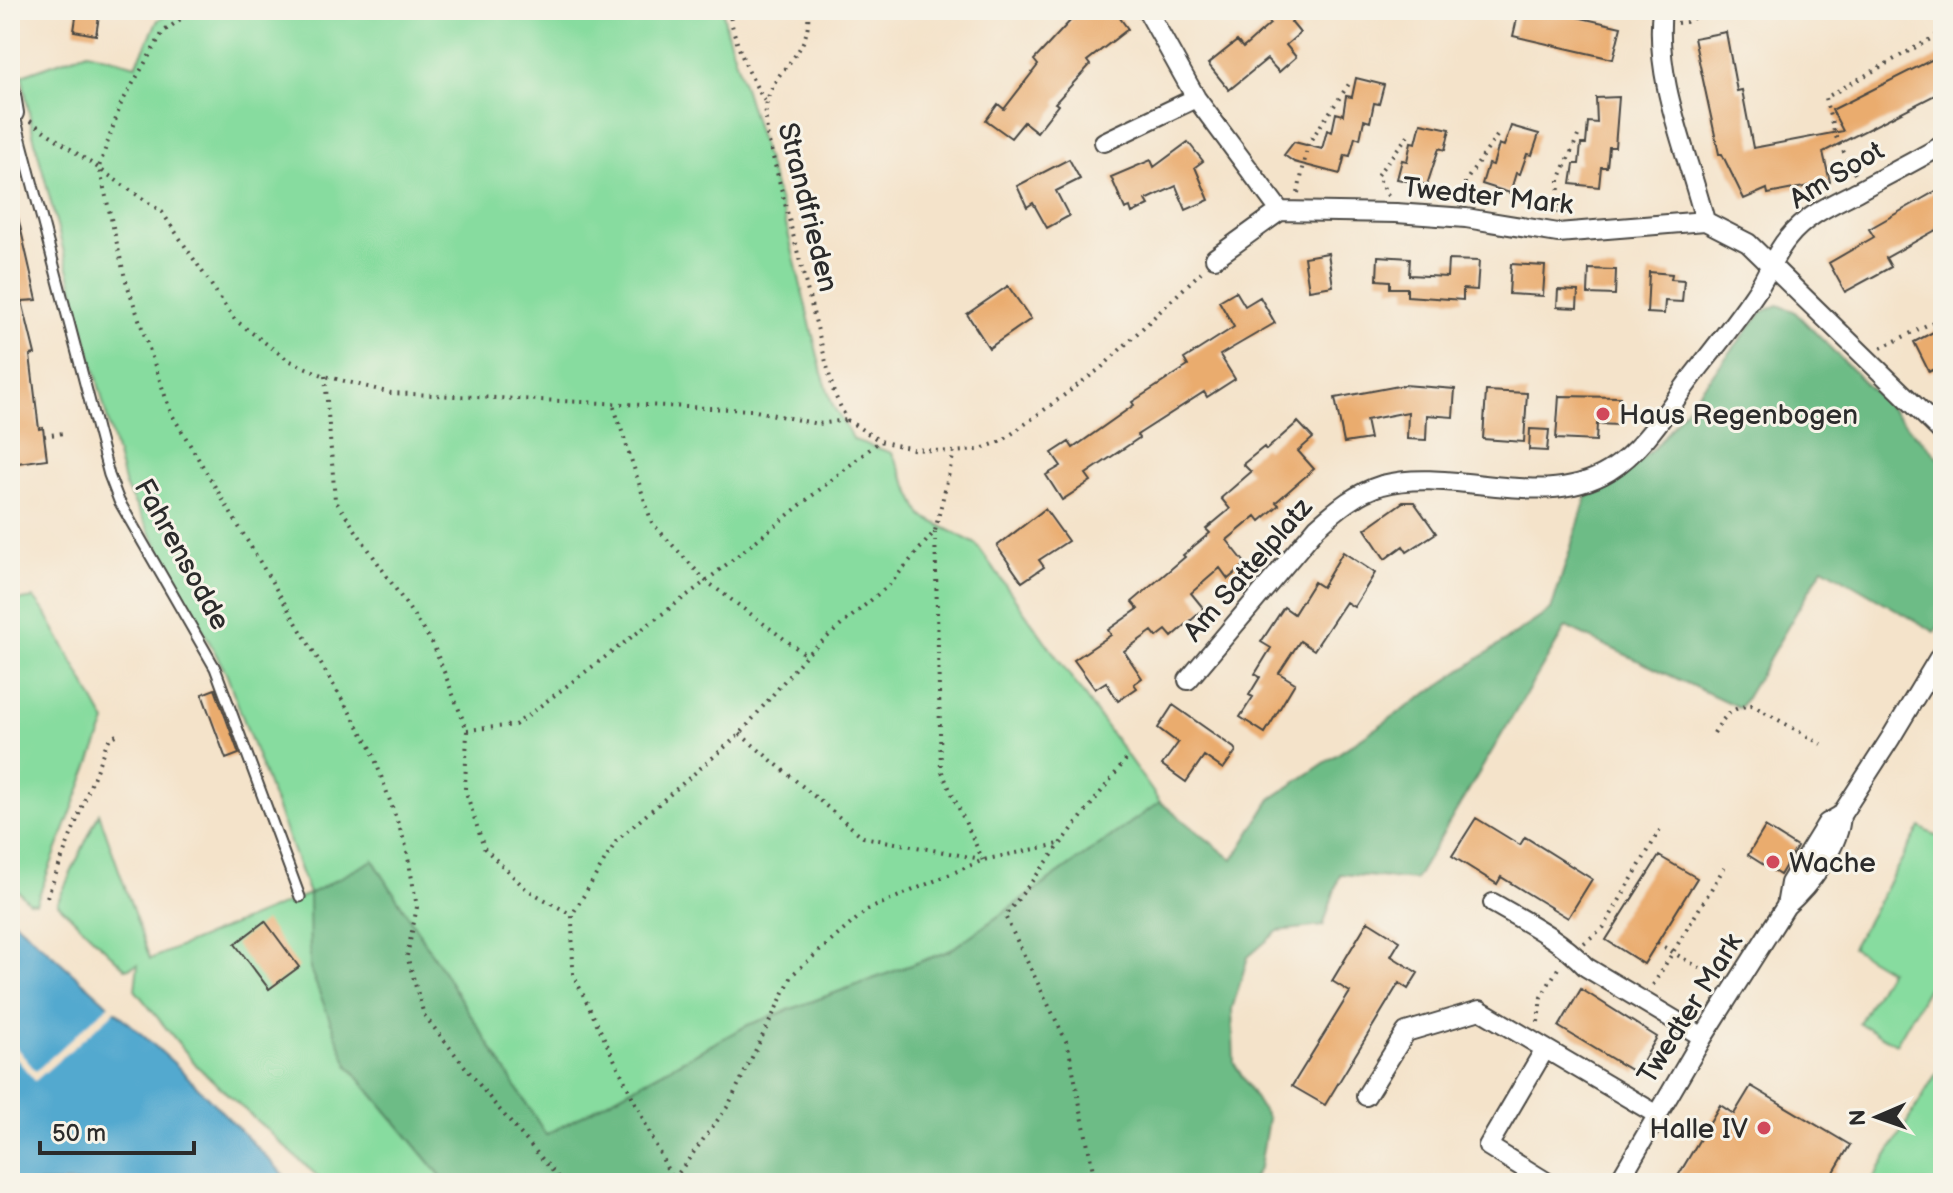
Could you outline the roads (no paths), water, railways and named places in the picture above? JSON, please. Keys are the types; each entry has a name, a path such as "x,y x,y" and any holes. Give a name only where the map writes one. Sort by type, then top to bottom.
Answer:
{"street":[{"path":"1147,10 1196,98 1289,211 1215,258"},
{"path":"1661,16 1662,53 1674,121 1705,221 1748,243 1943,433"},
{"name":"Fahrensodde","path":"10,89 22,117"},
{"path":"1104,142 1196,98"},
{"name":"Am Soot","path":"1772,266 1787,239 1807,218 1943,145"},
{"name":"Twedter Mark","path":"1289,211 1466,218 1558,233 1705,221"},
{"name":"Am Sattelplatz","path":"1188,680 1317,527 1341,505 1359,494 1383,485 1412,481 1518,488 1556,487 1582,483 1606,473 1628,458 1755,294 1772,266"},
{"name":"Twedter Mark","path":"1618,1183 1656,1114 1786,906 1790,883 1827,823 1841,815 1943,651"},
{"path":"1493,903 1572,952 1586,967 1703,1037"},
{"path":"1366,1096 1406,1032 1480,1010 1656,1114"},
{"path":"1539,1045 1488,1146 1548,1183"}],"lane":[{"name":"Fahrensodde","path":"22,117 109,475 119,501 215,668 300,897"}],"water":[{"path":"10,917 175,1064 292,1183 10,1183"}],"place":[{"name":"Haus Regenbogen","path":"1603,414"},
{"name":"Wache","path":"1773,862"},
{"name":"Halle IV","path":"1764,1128"}]}
